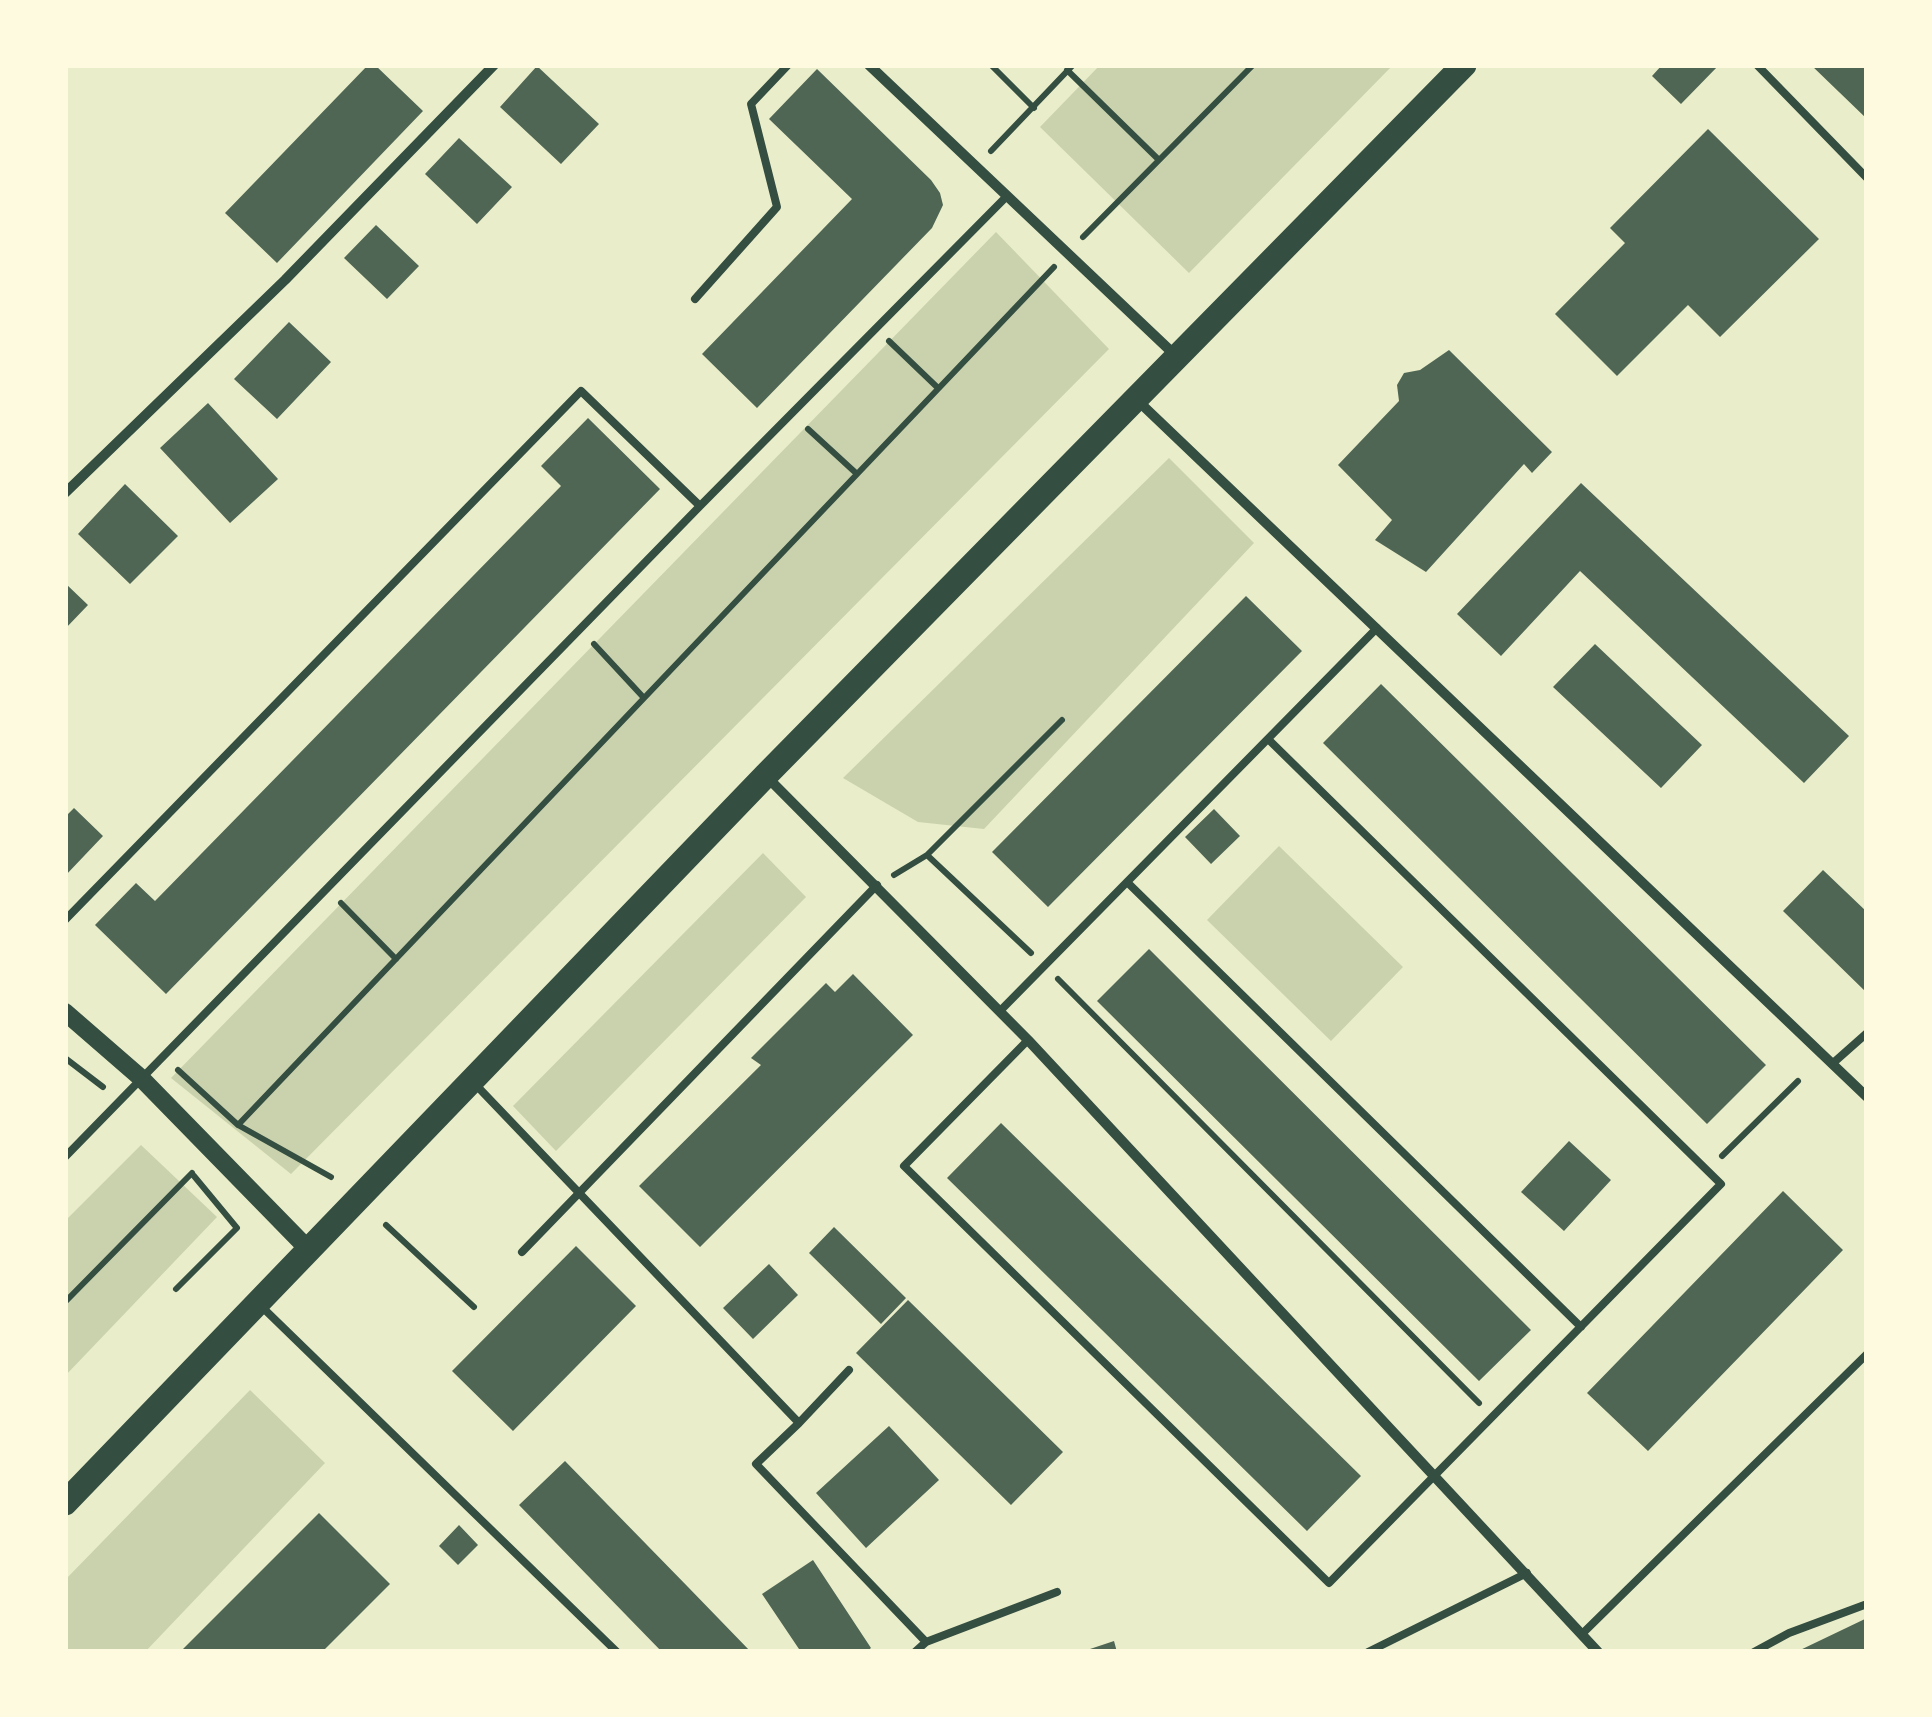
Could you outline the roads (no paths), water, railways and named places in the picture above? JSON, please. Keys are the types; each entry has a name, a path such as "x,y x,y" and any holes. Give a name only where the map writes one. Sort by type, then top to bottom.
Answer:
{"main road":[{"path":"65,1503 766,775 1464,65"}],"street":[{"path":"65,493 286,280 494,65"},
{"path":"869,65 1176,357"},
{"path":"1136,398 1867,1097"},
{"path":"766,775 1028,1040 1598,1652"},
{"path":"65,1012 142,1078 309,1250"}],"lane":[{"path":"695,299 778,207 751,104 788,65"},
{"path":"1757,65 1867,178"},
{"path":"65,1157 1007,196"},
{"path":"65,920 582,392 700,506"},
{"path":"1000,1011 1377,628"},
{"path":"1028,1040 904,1166 1329,1583 1722,1184 1268,739"},
{"path":"1127,882 1581,1327"},
{"path":"522,1252 877,886"},
{"path":"1832,1064 1867,1034"},
{"path":"472,1081 799,1423"},
{"path":"258,1303 617,1652"},
{"path":"1582,1633 1867,1354"},
{"path":"849,1370 756,1464 926,1642"},
{"path":"1368,1652 1527,1573"},
{"path":"915,1652 926,1642 1058,1592"},
{"path":"1754,1652 1789,1633 1867,1604"}]}
